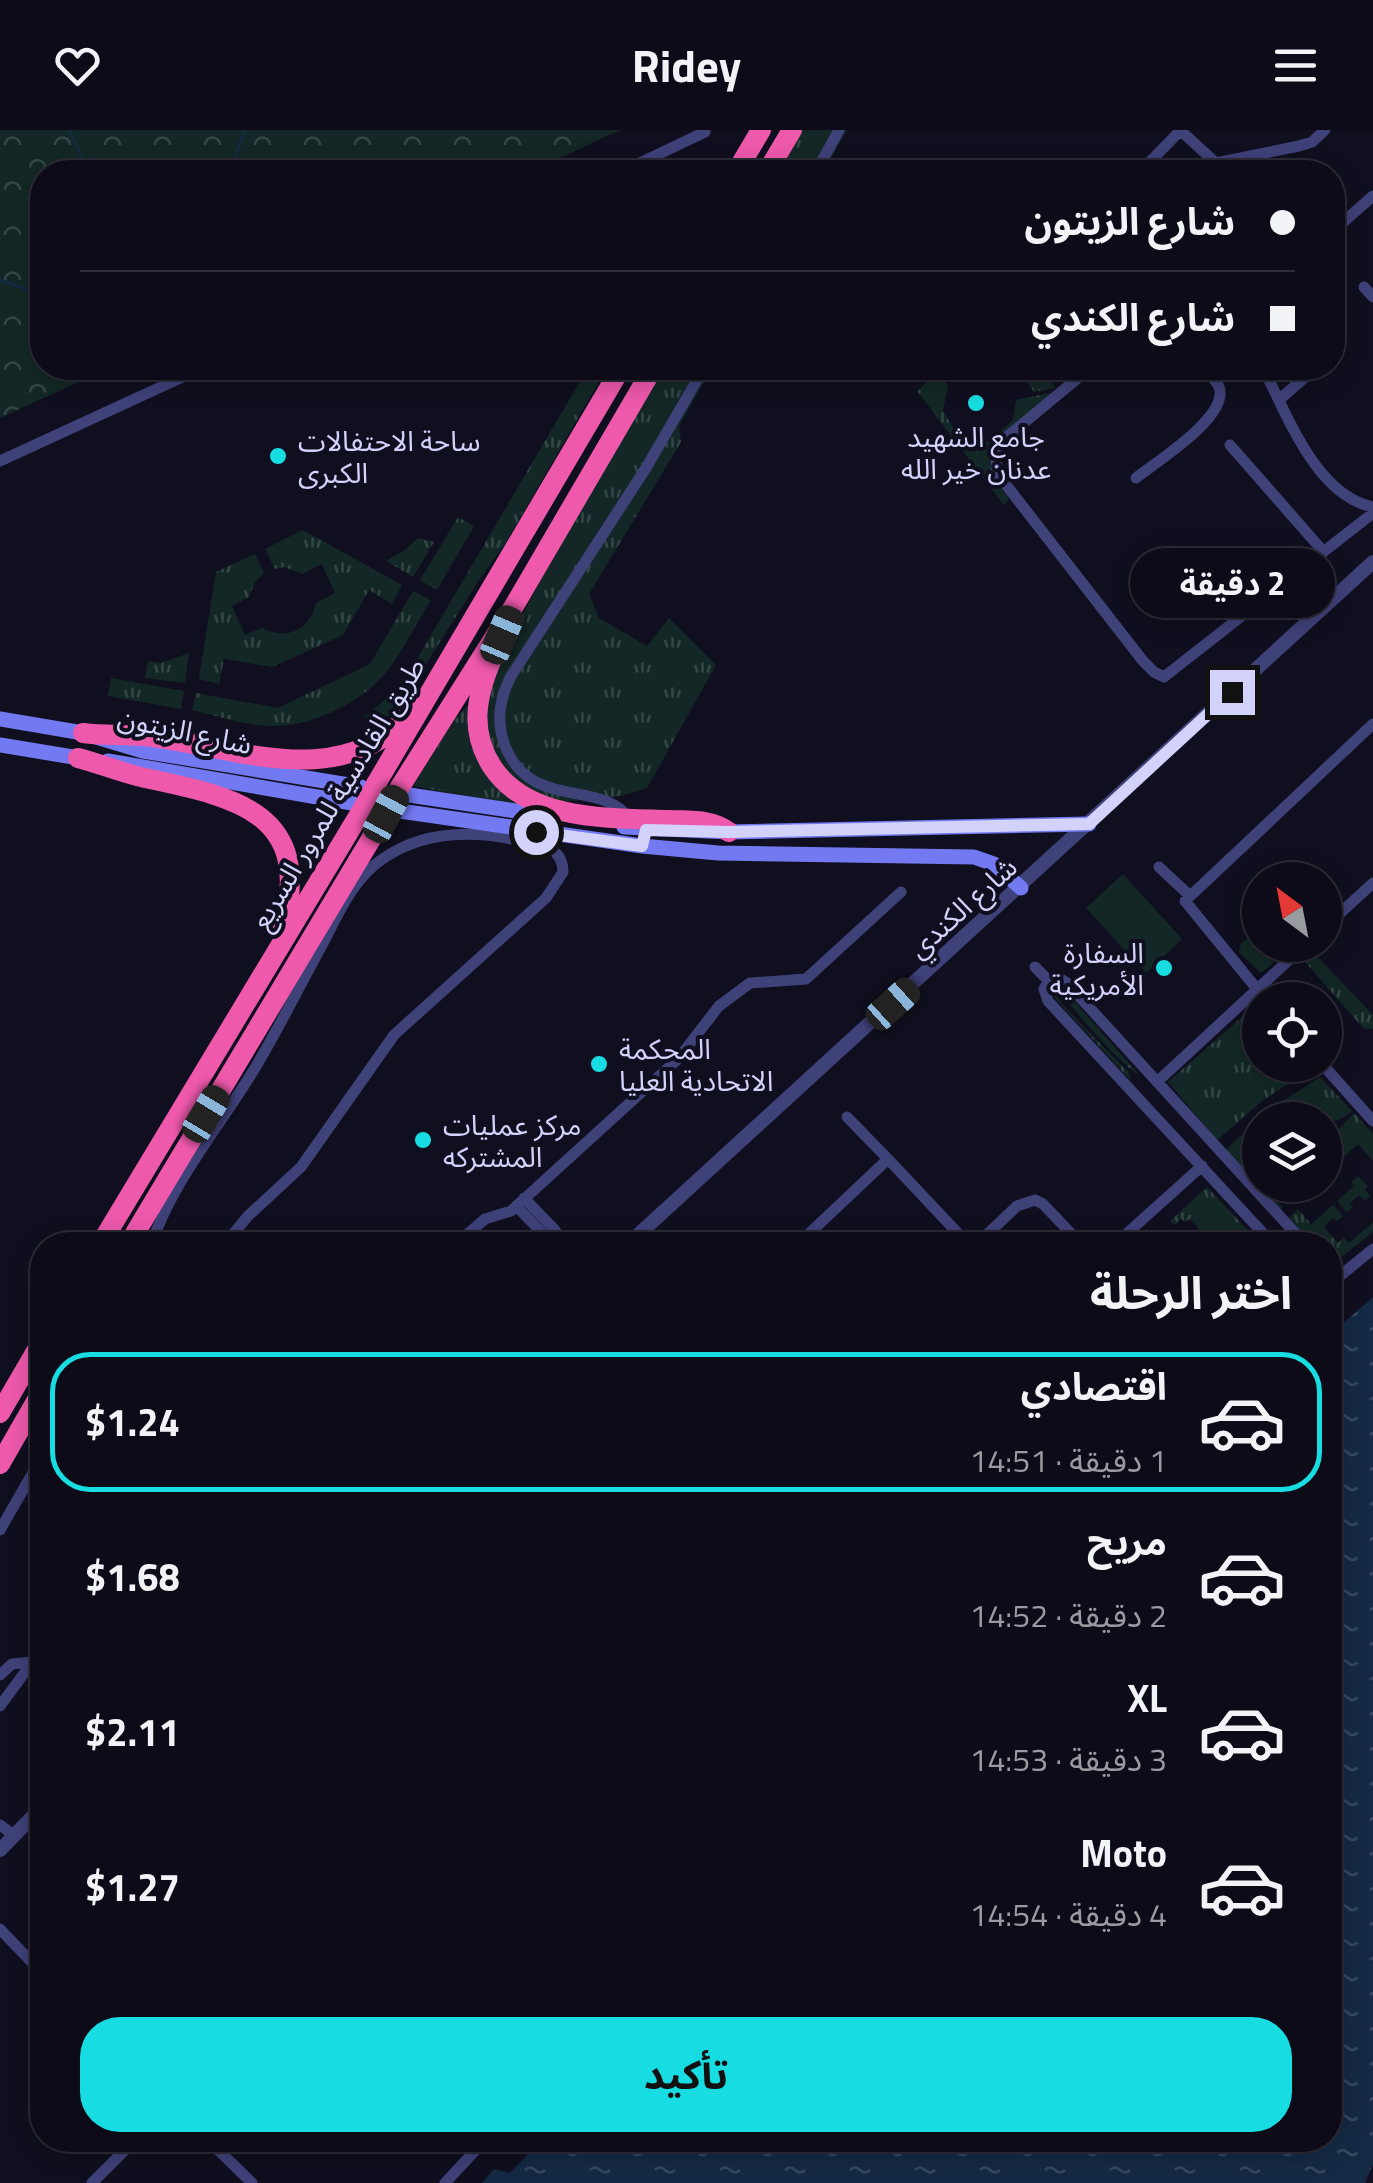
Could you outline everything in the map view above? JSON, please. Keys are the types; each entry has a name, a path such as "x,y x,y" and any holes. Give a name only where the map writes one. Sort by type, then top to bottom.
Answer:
{"highway":[{"path":"743,160 761,130"},
{"path":"774,160 792,130"},
{"name":"طريق القادسية للمرور السريع","path":"108,1232 613,380"},
{"name":"طريق القادسية للمرور السريع","path":"136,1232 393,813 646,380"},
{"path":"514,606 476,706 479,741 486,758 508,786 535,802 641,828 710,822 729,832"},
{"path":"92,736 146,736 292,760 340,758 377,742 395,729 432,686"},
{"path":"78,758 217,794 258,814 272,830 289,866 290,899 277,948"},
{"path":"0,1412 30,1361"},
{"path":"0,1464 30,1412"}],"main road":[{"name":"شارع الزيتون","path":"0,718 92,736 143,752 363,796"},
{"path":"92,736 114,746 118,753 112,759 100,761"},
{"name":"شارع الزيتون","path":"0,746 363,796"},
{"path":"404,791 641,828 718,853 974,857 994,864 1021,888"},
{"path":"393,813 641,828"},
{"path":"729,832 1089,824"}],"street":[{"path":"823,160 839,130"},
{"path":"1152,160 1181,130 1213,160"},
{"path":"1231,160 1312,142 1325,130"},
{"path":"646,160 705,132"},
{"path":"1345,221 1373,196"},
{"path":"0,461 176,380"},
{"path":"641,828 617,805 548,788 531,779 507,750 500,732 499,712 510,676 646,468 697,380"},
{"path":"1076,380 997,446 996,472 1154,672 1164,678 1373,510 1348,497 1310,459 1270,380"},
{"path":"1136,478 1213,417 1220,401 1219,387 1213,380"},
{"path":"1280,399 1302,380"},
{"path":"1230,444 1322,550"},
{"name":"شارع الكندي","path":"641,1232 1373,562"},
{"path":"1250,982 1186,906 1189,895 1373,724"},
{"path":"157,1232 171,1199 254,1069 349,896 377,862 410,843 445,835 496,836 552,848 560,858 562,872 546,898 394,1035 302,1166 235,1232"},
{"path":"1160,867 1189,895"},
{"path":"1342,911 1373,883"},
{"path":"469,1232 485,1218 511,1211 678,1059 719,1006 750,982 806,978 900,892"},
{"path":"1264,982 1286,962"},
{"path":"1035,966 1048,981"},
{"path":"1048,981 1061,979 1067,983 1294,1232"},
{"path":"1048,981 1044,989 1048,1001 1262,1232"},
{"path":"1140,1099 1156,1098 1157,1082 1242,1002"},
{"path":"1337,1082 1373,1121"},
{"path":"847,1117 959,1232"},
{"path":"1129,1232 1203,1167 1218,1167 1219,1151"},
{"path":"810,1232 888,1160"},
{"path":"987,1232 1017,1206 1035,1200 1070,1232"},
{"path":"520,1202 544,1232"},
{"path":"520,1202 556,1232"},
{"path":"1266,1232 1282,1218"},
{"path":"1342,1271 1373,1248"},
{"path":"0,1530 30,1477"},
{"path":"0,1675 12,1664 30,1662"},
{"path":"0,1706 30,1666"},
{"path":"0,1850 30,1820"},
{"path":"0,1825 15,1836"},
{"path":"0,1928 30,1959"},
{"path":"92,2183 124,2152"},
{"path":"222,2152 252,2183"},
{"path":"445,2183 474,2152"}],"green space":[{"path":"0,130 620,130 555,160 30,160 30,380 83,380 0,418"},
{"path":"798,130 847,130 830,160 780,160"},
{"path":"581,380 600,380 505,544 402,702 377,727 364,717 392,694 414,664"},
{"path":"654,380 705,380 679,426 681,442 589,594 599,618 647,646 669,618 716,665 647,788 621,796 523,806 413,786 455,719 482,690"},
{"path":"929,380 942,380 948,385 943,410 974,452 966,437 989,442 1013,420 1016,400 1050,393 1053,396 993,447 992,477 1009,499 1004,505 917,391"},
{"path":"1050,380 1056,388 1034,392 1028,383"},
{"path":"458,517 474,526 437,590 420,580"},
{"path":"303,530 402,585 392,604 369,590 343,635 272,667 224,659 219,684 199,679 216,572 255,554 264,573 249,597 232,606 245,635 262,628 280,633 296,631 309,620 316,603 335,593 322,564 302,574 284,567 275,569 265,549"},
{"path":"418,538 434,542 413,577 386,561 405,550"},
{"path":"413,591 431,600 407,641 380,679 346,705 318,718 276,726 244,723 192,710 196,693 278,708 370,664"},
{"path":"189,653 185,683 145,678 148,661 161,663"},
{"path":"111,678 184,691 181,709 108,696"},
{"path":"1123,874 1182,939 1146,973 1086,908"},
{"path":"1249,962 1274,962 1261,973"},
{"path":"1305,962 1323,962 1342,982 1323,982"},
{"path":"1342,982 1373,1015 1373,1029 1364,1029 1342,1004"},
{"path":"1057,985 1062,987 1139,1075 1095,1033"},
{"path":"1052,988 1062,1004 1128,1072 1132,1082 1052,995"},
{"path":"1242,1017 1242,1082 1291,1082 1261,1102 1242,1102 1242,1118 1217,1140 1168,1082"},
{"path":"1312,1082 1325,1082 1352,1111 1342,1117 1342,1102 1281,1102"},
{"path":"1354,1113 1373,1134 1373,1161 1358,1144 1342,1158 1342,1126"},
{"path":"1242,1134 1242,1168 1226,1150"},
{"path":"1358,1176 1368,1186 1365,1190 1370,1196 1365,1200 1359,1195 1346,1212 1338,1202 1354,1186 1351,1182"},
{"path":"1207,1187 1249,1232 1201,1232 1190,1219 1181,1219 1174,1225 1170,1221"},
{"path":"1333,1205 1343,1216 1337,1221 1333,1218 1324,1227 1328,1232 1298,1232 1287,1219 1298,1209 1311,1224"},
{"path":"1373,1222 1373,1232 1342,1256 1344,1238 1349,1243"}],"water":[{"path":"1373,1297 1373,2164 1365,2183 482,2183 494,2169 510,2173 530,2152 1342,2152 1342,1324"}],"waterway":[{"path":"69,130 83,160"},
{"path":"234,160 245,130"},
{"path":"0,280 30,291"}],"place":[{"name":"جامع الشهيد عدنان خير الله","path":"976,403"},
{"name":"ساحة الاحتفالات الكبرى","path":"278,456"},
{"name":"السفارة الأمريكية","path":"1164,968"},
{"name":"المحكمة الاتحادية العليا","path":"599,1064"},
{"name":"مركز عمليات المشتركه","path":"423,1140"}],"route":[{"path":"536,832 642,846 646,830 729,832 1089,824 1232,692"}]}
